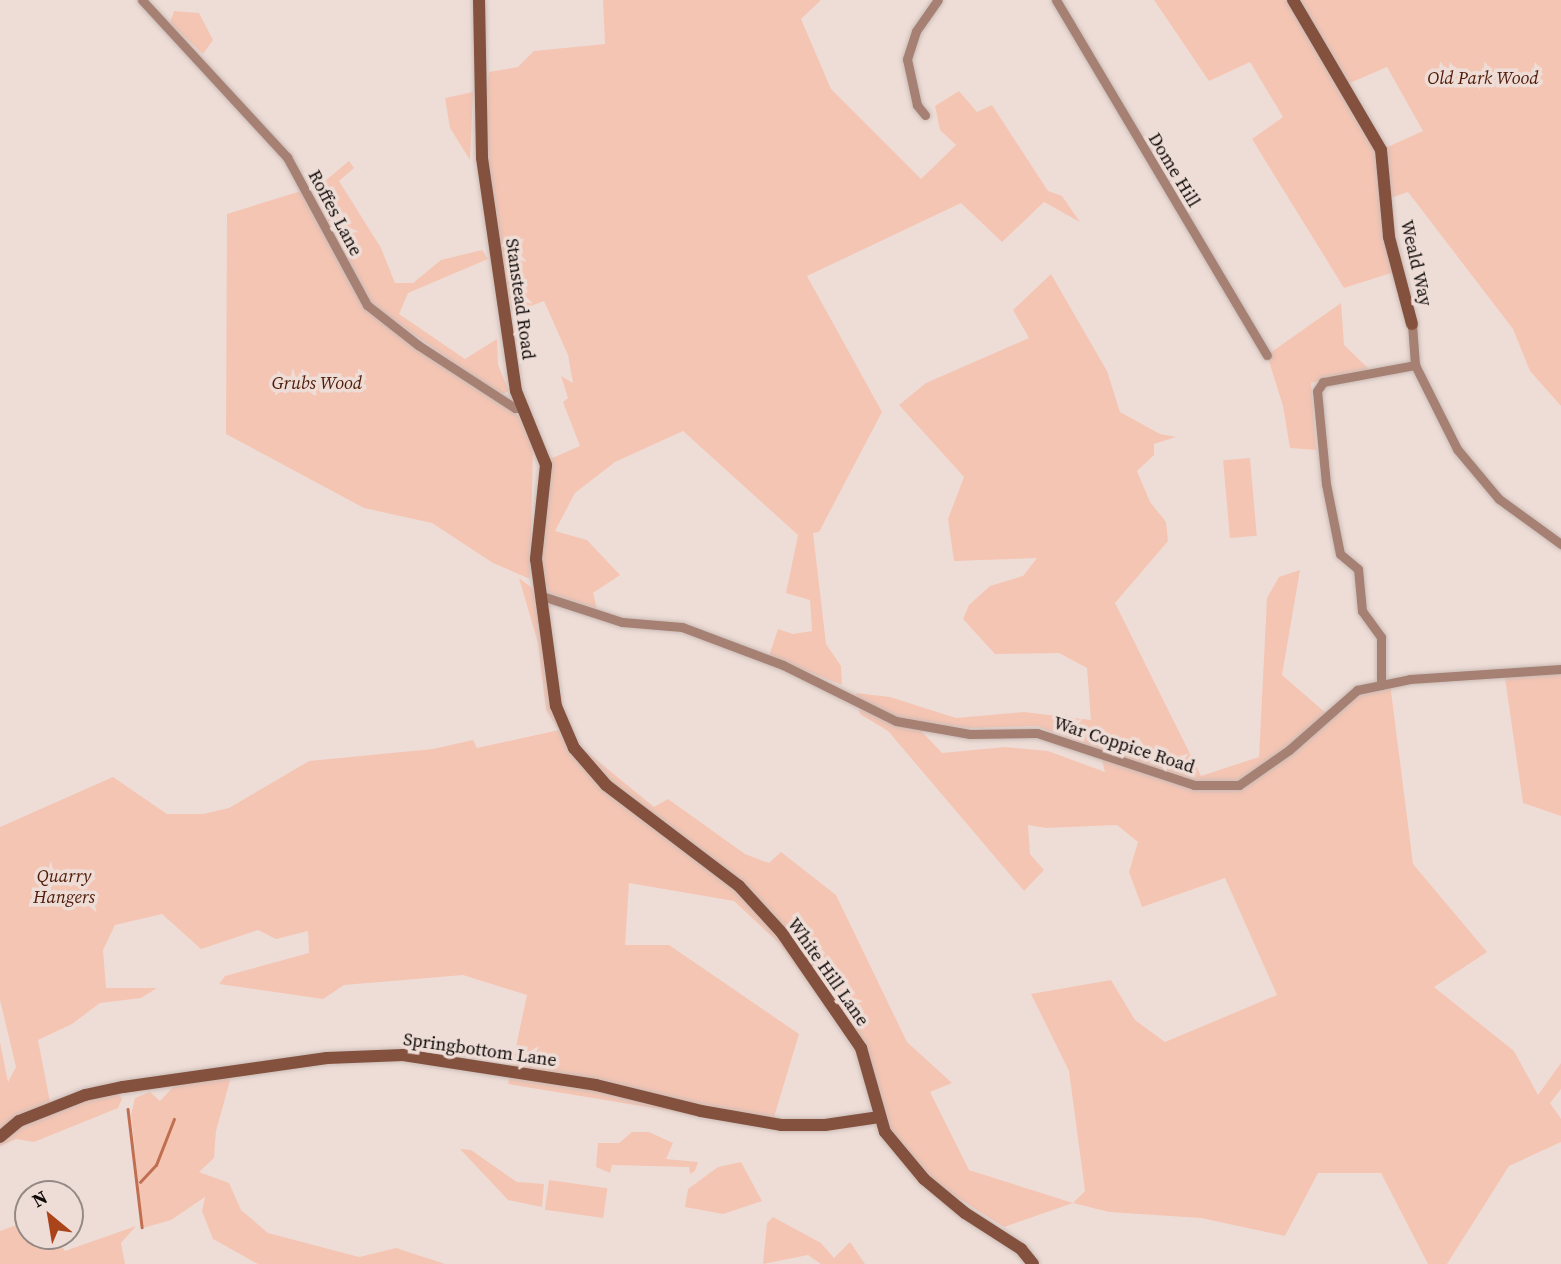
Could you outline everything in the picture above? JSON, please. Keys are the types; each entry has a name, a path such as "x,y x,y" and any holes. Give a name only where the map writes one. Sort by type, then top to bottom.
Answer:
{"street":[{"name":"Roffes Lane","path":"142,0 287,157 367,305 418,345 515,408 524,408"},
{"name":"Stanstead Road","path":"479,0 482,158 513,375 546,465 536,559 542,596"},
{"path":"925,115 917,105 907,59 916,31 938,0"},
{"name":"Dome Hill","path":"1056,0 1267,355"},
{"name":"Weald Way","path":"1293,0 1381,150 1389,237 1412,324 1415,365 1470,467 1499,499 1561,544"},
{"path":"1381,685 1381,637 1362,611 1358,569 1340,554 1326,484 1317,391 1323,382 1415,365"},
{"name":"War Coppice Road","path":"542,596 622,622 682,627 783,665 896,722 970,734 1037,733 1194,785 1239,785 1289,750 1357,690 1463,674 1561,669"},
{"name":"White Hill Lane","path":"542,596 556,706 574,748 606,785 738,886 782,933 861,1048 879,1117 886,1132 924,1179 965,1213 1021,1249 1033,1264"},
{"name":"Springbottom Lane","path":"0,1137 19,1121 85,1095 123,1087 327,1058 403,1055 596,1085 701,1111 781,1125 825,1125 879,1117"}],"green space":[{"path":"603,0 821,0 801,19 831,89 921,179 956,145 940,130 935,106 959,91 977,112 992,105 1048,191 1062,196 1080,222 1044,202 1002,242 961,203 807,276 882,412 819,532 813,533 826,644 841,666 842,685 769,656 778,629 793,634 812,631 810,600 786,593 798,535 683,431 615,462 575,493 555,531 587,540 620,575 593,593 597,609 547,592 541,553 550,459 580,446 563,402 568,398 561,376 573,383 568,355 544,301 512,313 486,169 486,98 489,72 518,67 534,51 605,44"},
{"path":"1154,0 1289,0 1376,153 1394,272 1344,288 1252,139 1283,117 1250,62 1209,81"},
{"name":"Old Park Wood","path":"1299,0 1561,0 1561,406 1530,371 1513,329 1408,192 1385,200 1381,150 1423,131 1387,67 1343,86"},
{"path":"174,11 199,13 213,40 203,54 170,23"},
{"path":"473,92 470,160 450,128 445,98"},
{"path":"349,161 354,168 339,181 381,248 395,283 413,283 441,260 482,250 488,259 408,293 399,314 465,359 497,339 498,365 509,391 503,394 486,385 371,304 313,191"},
{"name":"Grubs Wood","path":"301,191 363,307 518,416 533,447 530,579 493,563 432,523 364,508 226,434 227,214"},
{"path":"1051,274 1107,371 1120,412 1160,434 1176,437 1154,444 1154,455 1137,471 1150,502 1166,522 1168,541 1115,603 1201,776 1259,757 1267,598 1279,577 1300,570 1282,675 1327,714 1357,690 1390,683 1413,864 1487,952 1434,987 1514,1051 1538,1095 1561,1063 1561,1089 1550,1103 1561,1119 1561,1142 1509,1166 1447,1264 1428,1264 1381,1173 1318,1173 1285,1236 1201,1218 1109,1212 1073,1203 1085,1191 1069,1071 1031,994 1111,980 1135,1020 1165,1042 1277,995 1225,878 1142,907 1129,872 1138,842 1117,825 1046,828 1028,825 1030,854 1044,870 1024,891 888,731 860,714 856,693 890,697 956,718 1024,712 1091,720 1087,668 1059,653 995,654 963,619 969,605 990,586 1023,576 1037,558 954,561 948,519 964,477 899,405 926,383 1029,338 1013,310","holes":["911,720 968,728 1037,726 1099,749 1105,772 1048,751 1005,747 942,753"]},
{"path":"1341,303 1344,345 1369,369 1311,383 1316,450 1290,448 1283,406 1267,355"},
{"path":"1250,458 1257,536 1230,538 1223,460"},
{"name":"Quarry Hangers","path":"519,578 532,588 537,604 552,706 560,730 654,807 668,799 745,854 769,863 781,852 836,895 907,1042 952,1083 930,1092 969,1170 1073,1203 1004,1227 933,1182 891,1132 850,1040 779,943 734,901 629,883 625,945 669,945 799,1034 774,1117 786,1130 508,1084 527,995 463,975 344,985 323,999 219,984 225,976 309,953 308,931 276,939 258,930 201,949 162,914 115,925 103,950 106,988 157,988 141,998 100,1003 72,1024 38,1040 50,1102 113,1085 122,1099 118,1108 34,1142 16,1139 0,1146 0,1042 8,1082 16,1067 0,1000 0,827 113,777 167,814 203,814 229,808 309,761 433,749 473,740 477,748 559,730 546,710 538,643"},
{"path":"1561,669 1561,816 1523,803 1504,671"},
{"path":"231,1077 216,1131 214,1158 199,1172 229,1183 241,1210 268,1233 359,1257 396,1248 445,1264 258,1264 213,1239 202,1211 205,1197 171,1220 143,1228 131,1115 135,1098 150,1092 160,1101 175,1085"},
{"path":"632,1132 649,1132 673,1143 666,1159 698,1162 695,1171 690,1174 689,1167 612,1165 610,1173 596,1167 598,1143 619,1143"},
{"path":"460,1149 471,1150 517,1182 544,1184 542,1207 508,1200"},
{"path":"741,1162 762,1201 723,1214 685,1207 688,1189 718,1167"},
{"path":"549,1180 607,1188 603,1218 545,1210"},
{"path":"773,1217 821,1243 834,1258 850,1242 865,1264 821,1264 808,1255 763,1264 767,1223"},
{"path":"14,1226 14,1250 65,1251 84,1250 84,1244 136,1226 121,1243 125,1264 0,1264 0,1231"}],"waterway":[{"path":"128,1109 142,1227"},
{"path":"140,1182 156,1165 174,1119"}]}
